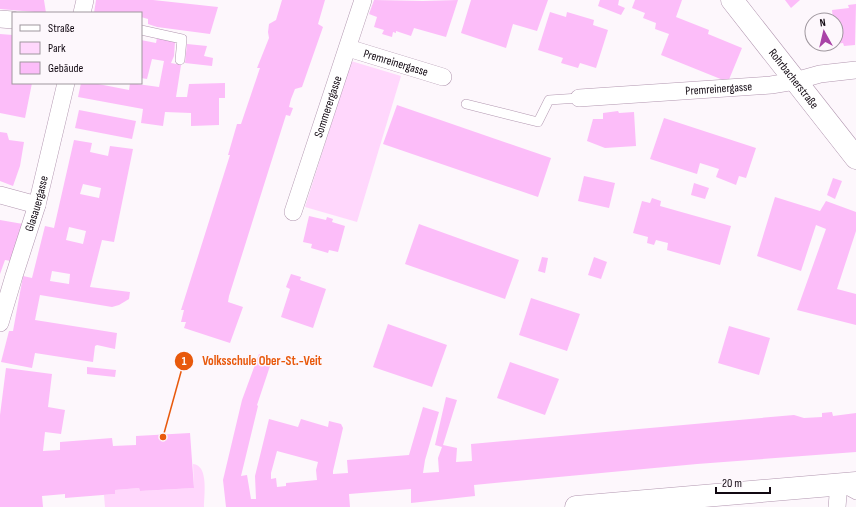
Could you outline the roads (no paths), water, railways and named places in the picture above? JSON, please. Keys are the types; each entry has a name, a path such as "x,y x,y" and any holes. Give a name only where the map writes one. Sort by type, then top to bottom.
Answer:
{"main road":[{"name":"Rohrbacherstraße","path":"732,0 856,158"},
{"path":"576,507 850,487"}],"street":[{"path":"82,12 84,0"},
{"name":"Sommerergasse","path":"293,212 363,0"},
{"path":"0,19 12,20"},
{"name":"Premreinergasse","path":"348,48 444,77"},
{"name":"Premreinergasse","path":"579,98 770,85 795,81 820,74 856,70"},
{"name":"Glasauergasse","path":"0,323 37,205 66,84"},
{"path":"0,194 37,205"},
{"path":"837,507 850,487"}],"lane":[{"path":"142,30 182,39 180,60"},
{"path":"466,104 538,122 549,100 579,98"}],"place":[{"name":"Volksschule Ober-St.-Veit","path":"163,437"}]}
